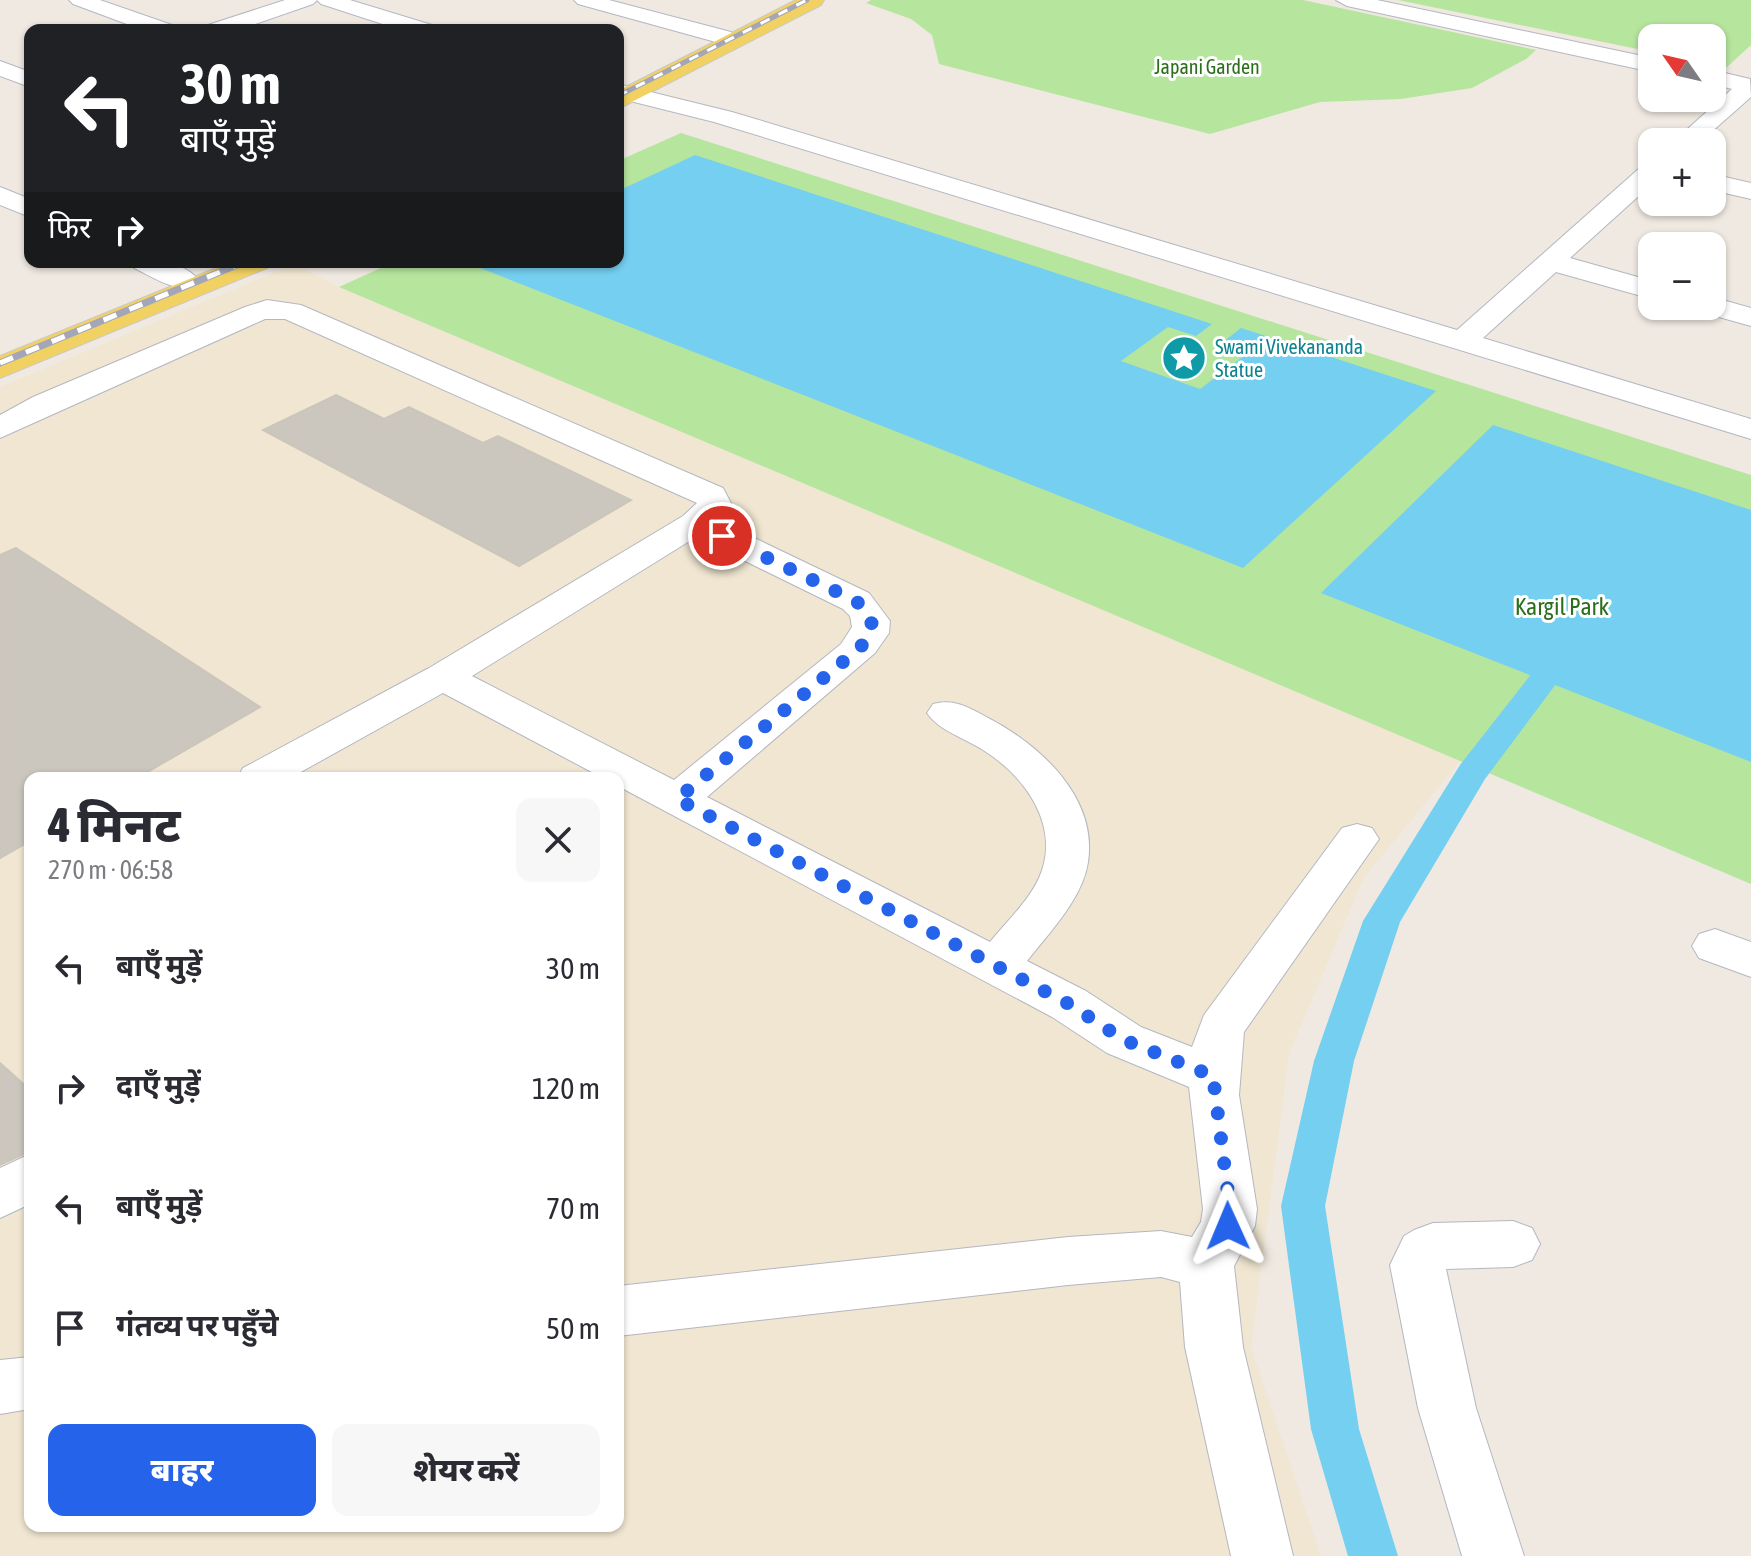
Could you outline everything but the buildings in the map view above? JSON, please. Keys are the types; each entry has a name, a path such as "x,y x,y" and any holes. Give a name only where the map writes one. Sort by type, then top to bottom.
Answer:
{"main road":[{"path":"624,92 795,0"},
{"path":"624,93 813,0"},
{"path":"0,368 216,268"},
{"path":"0,357 241,268"}],"street":[{"path":"80,0 147,24"},
{"path":"234,24 306,0"},
{"path":"328,0 405,24"},
{"path":"585,0 723,37"},
{"path":"1347,0 1638,62"},
{"path":"1436,19 1467,0"},
{"path":"0,68 24,88"},
{"path":"1701,128 1745,91 1747,84 1726,80"},
{"path":"624,93 723,117 1751,429"},
{"path":"1461,342 1638,182"},
{"path":"1726,185 1751,191"},
{"path":"0,195 24,206"},
{"path":"1548,261 1638,286"},
{"path":"157,268 185,281"},
{"path":"0,428 44,404 255,313 279,309 291,311 711,495 714,503 711,510 695,523 443,677 269,772"},
{"path":"1726,310 1751,317"},
{"path":"677,799 855,652 870,638 872,624 867,610 856,601 695,523"},
{"path":"443,677 1069,1004 1124,1040 1213,1076"},
{"path":"947,713 1018,754 1043,780 1067,827 1067,855 1061,881 996,967"},
{"path":"1262,1556 1214,1347 1206,1264 1228,1226 1230,1209 1213,1076 1215,1048 1233,1008 1357,839"},
{"path":"0,1196 24,1180"},
{"path":"1493,1556 1447,1408 1418,1265 1423,1253 1433,1246 1513,1244"},
{"path":"624,1310 1068,1261 1161,1254 1206,1264"},
{"path":"0,1387 24,1384"}],"shaded area":[{"path":"285,268 303,268 339,287 1460,761 1364,877 1289,1053 1251,1347 1321,1556 0,1556 0,387"}],"green space":[{"name":"Japani Garden","path":"871,0 1303,0 1536,50 1526,59 1472,88 1401,99 1320,102 1210,134 939,64 932,35 911,19 866,3"},
{"path":"1398,0 1751,0 1751,45 1727,67 1726,24 1638,24 1638,49"},
{"name":"Kargil Park","path":"681,133 1751,475 1751,884 339,287 381,268 624,268 624,158"}],"water":[{"path":"695,155 1212,324 1196,336 1168,327 1121,361 1200,389 1245,355 1219,345 1241,328 1436,391 1243,568 480,268 624,268 624,188"},
{"path":"1493,425 1751,510 1751,762 1321,593"}],"waterway":[{"path":"1373,1556 1335,1429 1303,1206 1334,1061 1382,921 1472,773 1543,680"}],"railway":[{"path":"624,93 807,0"},
{"path":"0,363 230,268"}],"place":[{"name":"Swami Vivekananda Statue","path":"1184,358"}],"route":[{"path":"722,536 856,601 867,610 872,624 870,638 677,799 1069,1004 1124,1040 1213,1076 1230,1209 1228,1226"}]}
